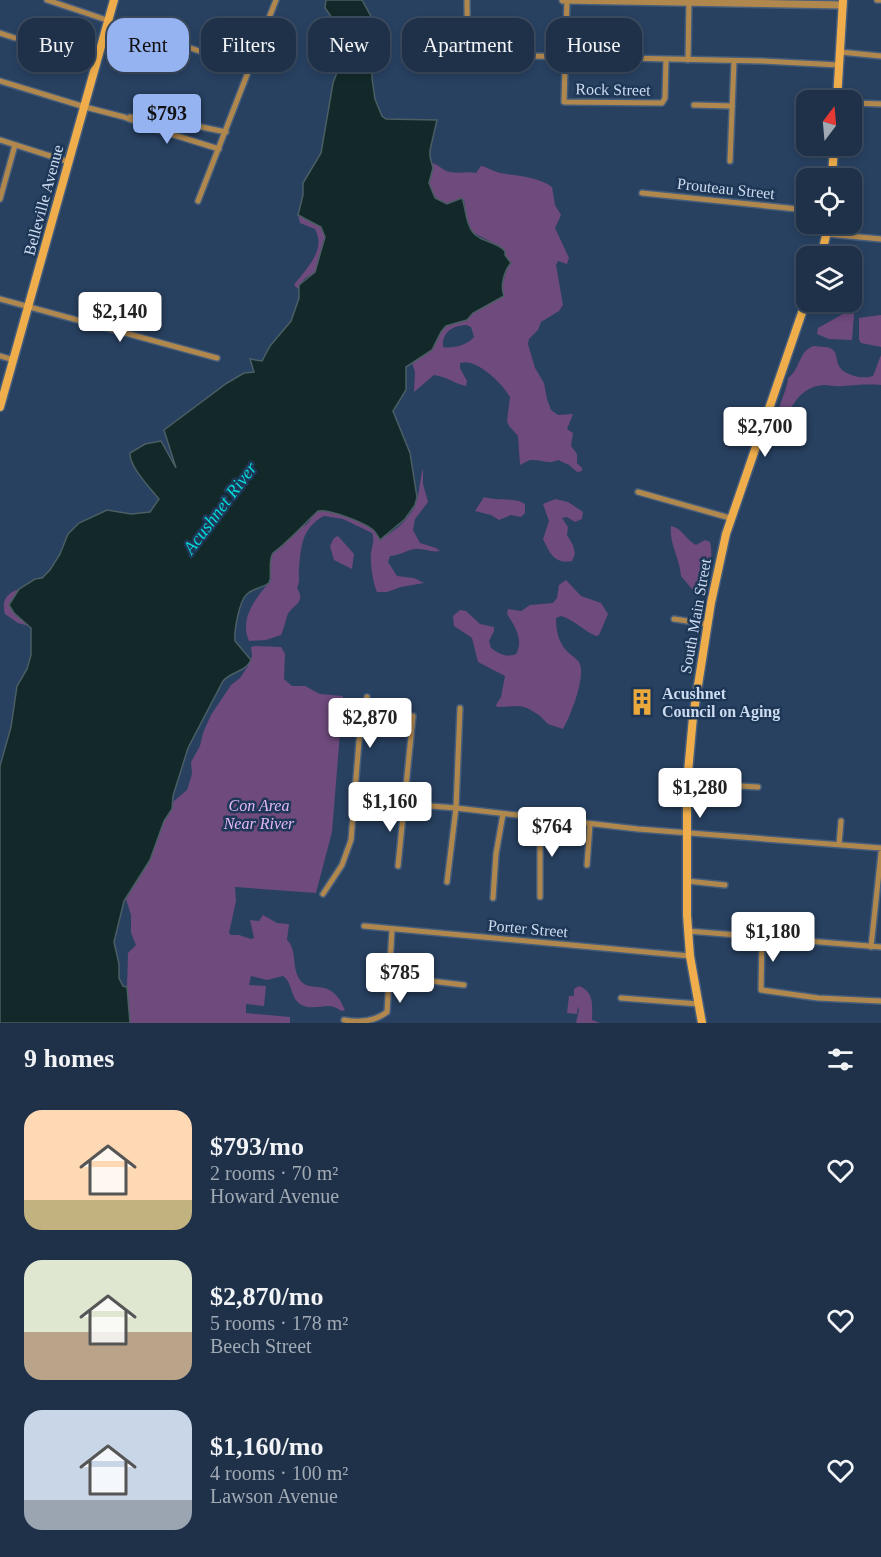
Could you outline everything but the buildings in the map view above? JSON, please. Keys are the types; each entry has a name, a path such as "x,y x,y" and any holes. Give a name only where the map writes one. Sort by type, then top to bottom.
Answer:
{"main road":[{"name":"Belleville Avenue","path":"110,18 114,0"},
{"path":"838,90 843,2"},
{"name":"Belleville Avenue","path":"0,407 107,28"},
{"path":"824,246 827,234"},
{"name":"South Main Street","path":"702,1023 688,931 686,833 691,728 707,624 730,518 802,312"}],"street":[{"path":"47,0 107,20"},
{"path":"269,18 276,0"},
{"path":"467,0 467,28 479,54 546,56"},
{"path":"565,18 565,0 843,2"},
{"path":"688,60 689,1"},
{"path":"0,33 15,38"},
{"path":"840,52 881,56"},
{"path":"642,59 799,62 839,65"},
{"name":"Rock Street","path":"565,72 564,102 662,103 665,99 666,60"},
{"path":"730,161 734,61"},
{"path":"198,201 248,72"},
{"path":"0,81 124,117 219,149"},
{"path":"862,103 881,104"},
{"path":"694,105 732,106"},
{"path":"124,117 162,119 226,132"},
{"path":"0,140 69,162"},
{"path":"0,196 15,145"},
{"name":"Prouteau Street","path":"642,193 796,209"},
{"path":"827,234 881,238"},
{"path":"0,299 30,305 217,358"},
{"path":"0,357 14,360"},
{"path":"638,492 730,518"},
{"path":"674,619 707,624"},
{"path":"323,894 342,865 351,840 359,741 367,697"},
{"path":"447,882 456,808 460,708"},
{"path":"398,866 413,716"},
{"path":"687,783 758,787"},
{"path":"355,800 406,803 686,833 881,848"},
{"path":"493,898 496,854 503,814"},
{"path":"540,897 540,845 543,818"},
{"path":"839,844 841,821"},
{"path":"587,865 590,824"},
{"path":"872,946 881,853"},
{"path":"687,881 724,885"},
{"name":"Porter Street","path":"364,926 690,956"},
{"path":"344,1020 370,1021 387,1012 393,930"},
{"path":"688,931 881,947"},
{"path":"762,938 761,990 818,998 881,1001"},
{"path":"390,976 464,985"},
{"path":"621,998 699,1004"}],"green space":[{"path":"432,163 450,172 476,173 481,166 500,173 533,179 552,187 555,205 561,215 555,228 569,258 567,264 558,261 556,265 563,305 559,311 541,322 528,344 535,368 544,383 551,410 558,415 573,414 567,429 573,433 571,446 577,454 577,463 582,471 577,472 558,460 551,462 530,460 520,465 518,436 507,421 510,397 495,379 474,364 460,363 460,368 467,381 466,386 434,375 414,392 415,372 412,362 432,350 446,326 463,321 504,296 502,286 508,266 497,245 472,232 467,220 464,200 458,199 447,204 437,199 432,193 429,182","holes":["466,325 471,327 474,337 471,340 460,346 443,347 444,337 452,328"]},
{"path":"298,215 321,227 324,232 324,243 315,272 304,279 298,289 294,285 317,252 318,237 315,229 300,223"},
{"path":"846,312 854,314 852,340 829,339 817,334 818,328"},
{"path":"881,315 881,347 861,343 859,318"},
{"path":"814,346 831,349 835,353 840,368 858,377 873,376 881,355 881,385 824,385 807,390 794,403 780,437 777,422 788,378 805,352"},
{"path":"423,468 423,484 428,502 415,519 413,530 420,543 440,551 412,550 390,556 388,562 397,576 414,578 424,583 387,592 377,592 371,562 372,533 343,519 324,516 311,526 304,539 297,588 300,598 289,612 281,635 266,640 249,641 247,619 253,605 270,581 270,561 274,551 283,546 295,531 307,524 316,512 323,510 363,524 376,533 379,539 390,534 400,526 415,506"},
{"path":"484,497 521,502 525,504 525,513 521,517 511,515 499,520 491,515 475,511"},
{"path":"555,499 568,502 583,512 582,519 575,522 567,517 562,518 568,527 567,535 573,545 575,554 572,561 561,561 553,556 543,539 549,521 543,504"},
{"path":"671,526 678,529 696,545 705,540 710,542 710,569 702,596 697,595 681,576"},
{"path":"338,536 354,554 352,569 334,560 330,546 334,538"},
{"path":"566,580 581,596 601,603 608,614 599,635 596,636 561,616 556,618 561,642 579,662 581,668 577,696 563,729 548,724 527,708 497,707 505,676 478,662 472,638 454,626 453,616 460,610 466,611 480,624 494,627 489,641 491,648 503,655 513,655 518,649 519,638 507,614 508,609 521,611 530,605 553,603 557,598 559,585"},
{"path":"19,589 10,602 14,613 29,626 18,623 5,614 6,598 10,593"},
{"name":"Con Area Near River","path":"251,647 281,647 285,654 284,679 292,686 305,686 320,694 343,696 332,832 316,893 235,887 236,901 229,933 254,938 250,920 259,921 263,915 277,923 289,924 287,940 292,949 300,980 310,986 328,989 334,993 345,1010 331,1006 303,1006 297,1001 283,976 267,980 251,976 249,985 266,986 264,1006 246,1004 246,1013 290,1017 290,1023 130,1023 127,987 128,953 136,945 131,933 131,915 126,899 150,860 174,801 187,790 192,774 191,762 200,746 211,715 231,685 240,678 248,666 252,656"},
{"path":"579,986 590,996 592,1020 600,1023 576,1023 578,1006 577,1014 567,1013 569,996 574,996 574,989"}],"water":[{"path":"326,0 362,0 372,18 332,18 325,8"},
{"name":"Acushnet River","path":"337,72 372,72 375,99 382,116 386,119 437,120 430,150 433,168 429,183 435,198 447,204 462,198 468,223 475,235 505,251 511,263 503,279 504,296 473,313 467,320 446,326 432,350 406,367 406,390 393,411 410,453 417,497 415,505 405,519 380,540 368,526 338,514 318,511 273,553 270,561 269,583 250,592 244,598 235,630 235,641 251,660 245,667 223,681 188,748 173,796 172,809 164,821 150,860 124,901 114,942 119,964 119,978 123,986 127,987 130,1023 0,1023 0,766 11,727 17,686 27,669 31,655 31,628 14,613 9,605 19,589 35,579 42,578 50,570 68,534 79,523 107,510 131,514 150,512 159,499 136,470 130,453 145,444 161,441 176,468 164,430 227,383 244,373 254,372 250,359 262,361 270,346 291,321 299,298 299,285 315,272 325,237 321,227 298,215 303,195 303,183 321,153 333,83"}],"place":[{"name":"Acushnet Council on Aging","path":"642,702"}]}
